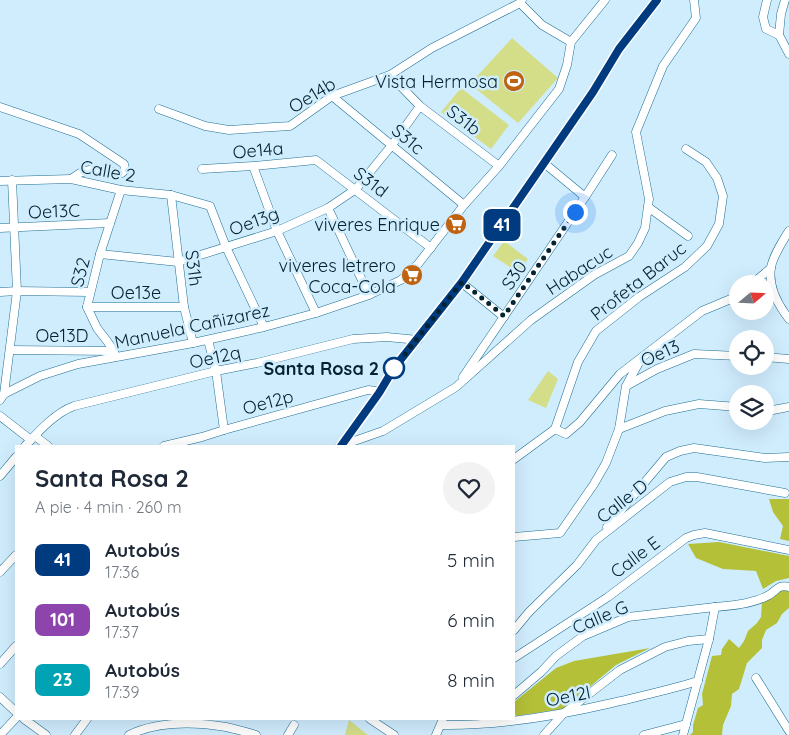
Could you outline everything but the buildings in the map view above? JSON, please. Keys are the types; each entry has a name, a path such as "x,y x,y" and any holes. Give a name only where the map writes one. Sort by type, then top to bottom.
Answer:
{"street":[{"name":"Manuela Cañizarez","path":"2,397 40,376 78,364 114,354 193,343 264,327 316,313 369,295 401,280 418,264 464,205 499,166 559,89 567,65 571,42 605,0"},
{"path":"342,445 379,393 394,368 462,282 593,92 619,49 657,0"},
{"name":"Habacuc","path":"344,445 383,431 456,387 531,320 594,275 629,256 645,228 649,199 636,132 663,66 696,18 694,0"},
{"path":"766,0 764,17 766,29 779,35"},
{"path":"785,0 781,14 779,35 789,54"},
{"path":"521,1 542,26 571,42"},
{"name":"Oe14b","path":"159,109 205,126 229,130 290,126 332,96 390,75 432,48 521,1"},
{"name":"S31b","path":"390,75 420,106 499,166"},
{"name":"S31c","path":"332,96 464,205"},
{"name":"Oe13g","path":"100,254 178,262 277,230 328,208 356,190 420,106"},
{"path":"0,107 78,134 124,164 125,170 122,173 89,170 71,179"},
{"name":"Profeta Baruc","path":"555,429 578,362 596,331 638,297 685,267 707,246 719,224 723,196 717,178 706,162 686,149"},
{"name":"S30","path":"456,387 612,155"},
{"name":"S31d","path":"316,160 430,248"},
{"name":"Oe14a","path":"202,169 316,160"},
{"path":"544,163 585,197"},
{"path":"253,166 277,230 316,313"},
{"name":"Calle 2","path":"0,181 71,179 121,190 170,196 210,206 226,247"},
{"path":"2,397 17,291 12,180"},
{"name":"S32","path":"114,354 108,340 97,328 87,307 89,292 100,254 121,190"},
{"name":"S31h","path":"170,196 184,307 193,343"},
{"path":"648,207 688,236"},
{"path":"328,208 369,295"},
{"name":"Oe13C","path":"0,228 110,223"},
{"path":"789,231 778,250 771,268 777,302 789,319"},
{"path":"226,247 264,327"},
{"path":"763,275 771,268"},
{"path":"462,282 504,316"},
{"name":"Oe13e","path":"0,292 89,292"},
{"path":"515,458 555,429 566,434 580,422 620,374 702,311 729,300"},
{"name":"Oe13e","path":"87,307 184,307"},
{"name":"Oe12q","path":"30,441 63,411 74,406 353,339 387,337 418,340"},
{"path":"208,340 216,371 224,430"},
{"name":"Oe13D","path":"10,350 114,354"},
{"name":"Oe13","path":"626,386 656,369 694,354 729,356"},
{"path":"515,537 560,532 606,463 619,429 626,386 642,357"},
{"path":"774,357 789,358"},
{"name":"Oe12p","path":"168,445 368,390 379,393"},
{"path":"619,429 665,411 699,404 729,406"},
{"path":"774,410 789,407"},
{"path":"0,416 30,441 44,445"},
{"path":"596,540 666,457 694,448 765,458 789,457"},
{"path":"0,476 15,458"},
{"name":"Calle D","path":"515,629 577,564 596,540 670,482 686,477 697,477 785,493"},
{"name":"Calle E","path":"515,657 608,597 686,538 705,533 789,550"},
{"path":"0,572 15,556"},
{"name":"Calle G","path":"515,693 542,672 556,656 584,636 628,618 733,606 767,596 779,586 789,587"},
{"path":"683,735 709,639 715,607"},
{"path":"544,735 563,714 620,670 665,647 688,641 709,639"},
{"path":"0,664 15,647"},
{"path":"756,678 789,731"},
{"name":"Oe12l","path":"515,720 563,714 669,690 698,681"},
{"path":"0,697 15,711"},
{"path":"0,735 15,719"},
{"path":"25,720 46,735"},
{"path":"75,735 88,720"},
{"path":"372,720 394,735"},
{"path":"477,724 482,720"},
{"name":"Oe12l","path":"442,722 477,724 511,720"},
{"path":"436,735 442,722"},
{"path":"129,735 147,728 180,724 227,727 256,735"},
{"path":"644,735 686,724"},
{"path":"288,735 294,725"}],"green space":[{"name":"Vista Hermosa","path":"512,38 558,78 518,123 470,84"},
{"path":"461,88 509,125 491,149 441,112"},
{"path":"504,241 528,259 519,273 493,256"},
{"path":"548,371 558,379 546,408 528,400"},
{"path":"769,499 789,499 789,541 780,539 783,526 773,512"},
{"path":"719,542 789,556 789,578 776,581 763,589 756,571 723,569 696,558 688,544"},
{"path":"782,590 789,593 789,608 782,614 777,623 766,630 762,640 762,648 747,663 739,689 732,694 731,706 723,725 722,735 690,735 693,732 698,708 703,705 702,694 712,656 721,655 722,649 729,639 739,648 748,631 761,617 762,602 771,599"},
{"path":"650,648 616,665 563,709 516,716 515,701 556,668 574,661"},
{"path":"349,720 368,735 345,735"}],"bus line":[{"name":"41","path":"342,445 379,393 394,368 462,282 504,223 593,92 619,49 657,0"}],"place":[{"name":"Vista Hermosa","path":"514,81"},
{"name":"viveres Enrique","path":"456,224"},
{"name":"viveres letrero Coca-Cola","path":"412,275"},
{"name":"Santa Rosa 2","path":"394,368"}],"route":[{"path":"394,368 462,282 504,316 575,212"}]}
